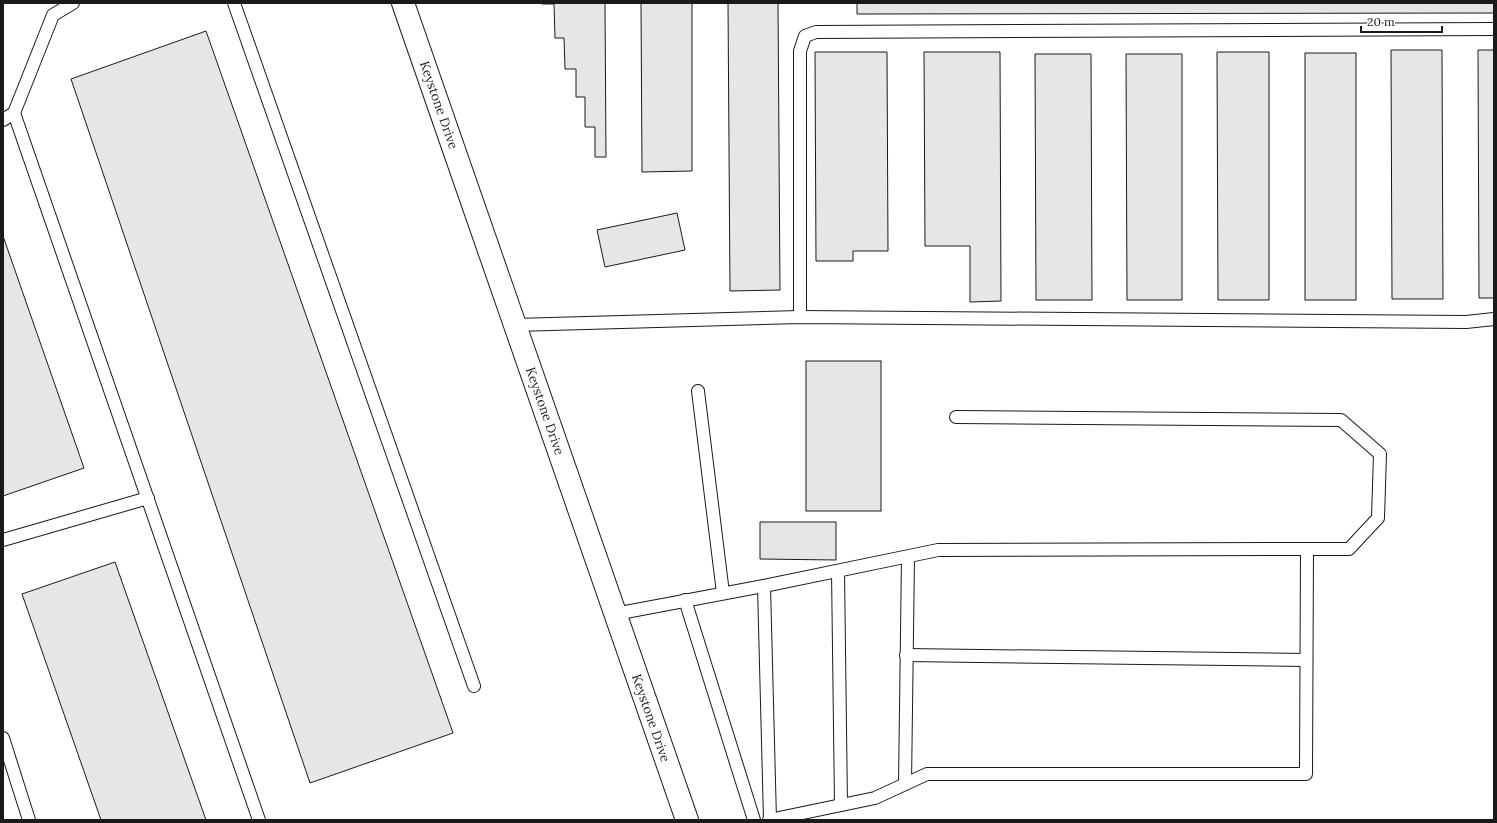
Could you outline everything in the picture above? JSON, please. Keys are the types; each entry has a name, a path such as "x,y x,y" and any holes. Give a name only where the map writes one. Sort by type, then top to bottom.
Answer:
{"street":[{"name":"Keystone Drive","path":"403,3 687,820"}],"lane":[{"path":"3,120 14,113 53,15 72,3"},
{"path":"234,3 474,686"},
{"path":"800,317 800,52 805,36 816,32 1494,30"},
{"path":"14,113 259,820"},
{"path":"516,325 800,317 1466,322 1494,319"},
{"path":"698,391 723,593"},
{"path":"615,614 764,586 938,550 1349,549 1378,518 1380,454 1341,420 956,417"},
{"path":"3,540 148,498"},
{"path":"764,586 770,820 876,798 927,774 1306,774 1307,549"},
{"path":"905,784 908,557"},
{"path":"838,571 841,805"},
{"path":"685,600 754,820"},
{"path":"906,656 1306,660"},
{"path":"3,738 29,820"}],"building":[{"path":"542,3 605,3 606,157 595,157 595,127 585,127 585,97 576,97 576,69 565,69 564,38 555,38 554,4"},
{"path":"641,3 692,3 692,171 642,172"},
{"path":"728,3 778,3 780,290 730,291"},
{"path":"857,3 1494,3 1494,13 857,14"},
{"path":"206,31 453,733 310,783 71,79"},
{"path":"1391,50 1442,50 1443,299 1392,299"},
{"path":"1478,50 1494,50 1494,298 1479,298"},
{"path":"815,52 887,52 888,251 853,251 853,261 816,261"},
{"path":"924,52 1000,52 1001,301 970,302 970,246 925,246"},
{"path":"1217,52 1269,52 1269,300 1218,300"},
{"path":"1305,53 1356,53 1356,300 1305,300"},
{"path":"1035,54 1091,54 1092,300 1036,300"},
{"path":"1126,54 1182,54 1182,300 1127,300"},
{"path":"677,213 685,250 605,267 597,230"},
{"path":"3,236 84,468 3,496"},
{"path":"806,361 881,361 881,511 806,511"},
{"path":"760,522 836,522 836,560 760,559"},
{"path":"115,562 206,820 101,820 22,594"}]}
